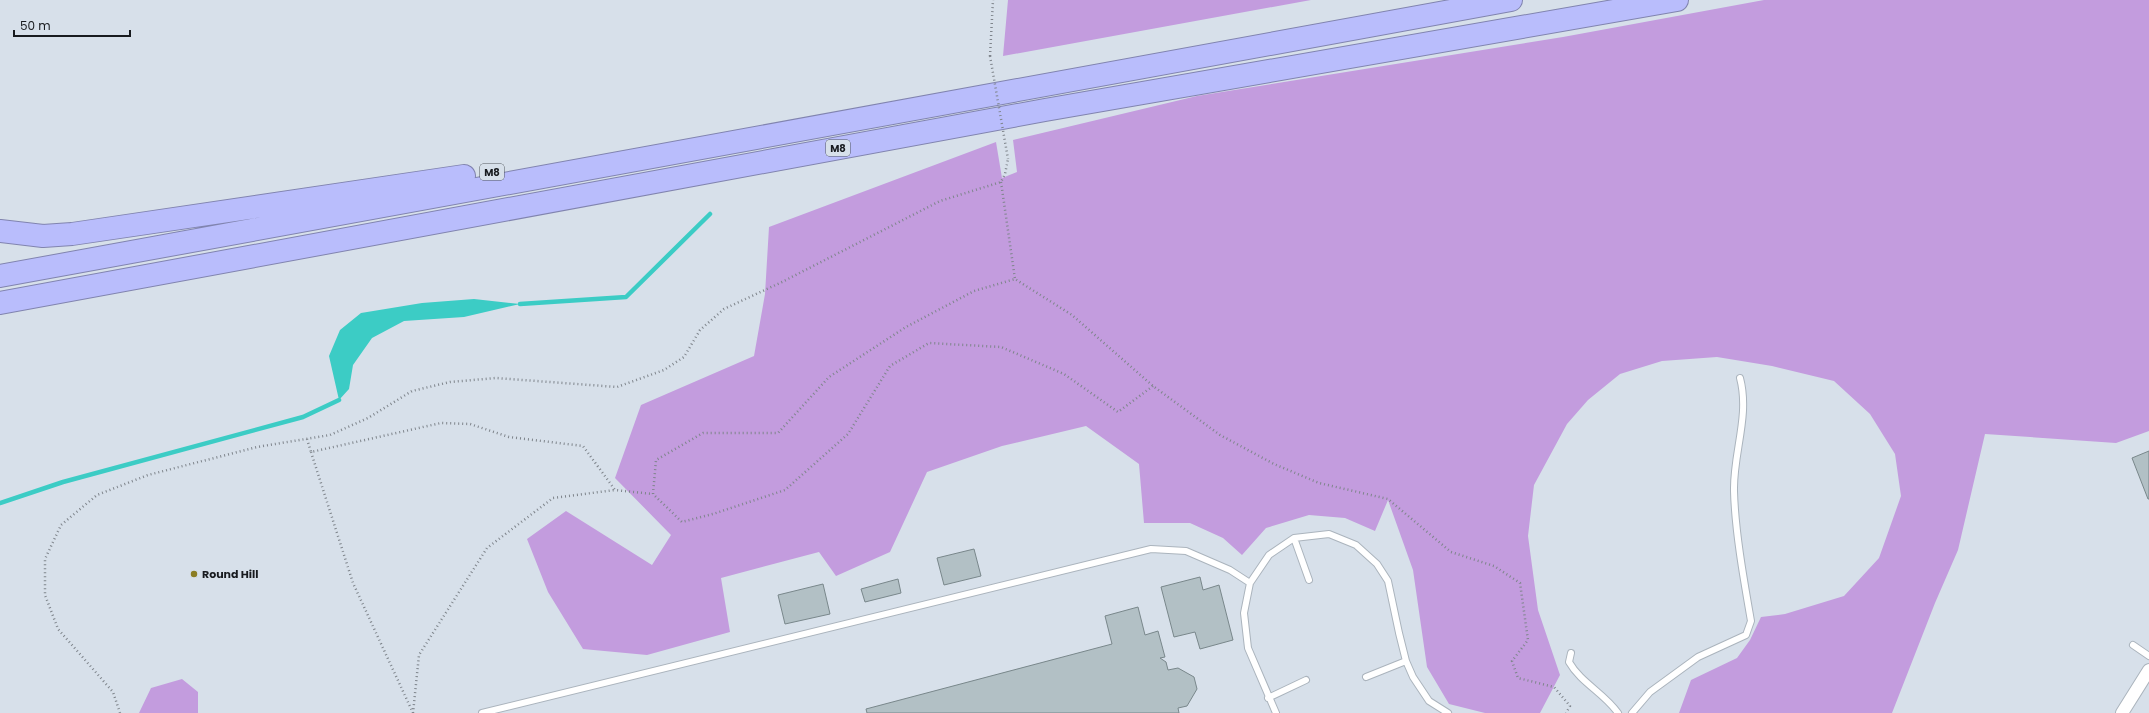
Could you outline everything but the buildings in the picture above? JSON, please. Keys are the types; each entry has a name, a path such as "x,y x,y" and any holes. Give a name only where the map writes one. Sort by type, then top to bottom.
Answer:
{"highway":[{"name":"M8","path":"0,276 1511,0"},
{"name":"M8","path":"0,303 1029,113 1677,0"},
{"name":"M8","path":"0,231 43,236 72,234 404,186 982,96"}],"street":[{"path":"2122,713 2149,670"}],"lane":[{"path":"1632,713 1650,692 1698,657 1746,635 1751,621 1734,490 1743,410 1743,389 1740,378"},
{"path":"1276,713 1268,698 1248,648 1244,613 1250,583 1270,555 1294,538 1329,534 1356,546 1377,564 1388,581 1406,661 1413,677 1429,701 1448,713"},
{"path":"1294,538 1309,580"},
{"path":"482,713 1151,549 1186,551 1230,570 1250,583"},
{"path":"2133,645 2149,656"},
{"path":"1570,653 1569,662 1576,674 1597,691 1618,713"},
{"path":"1366,676 1406,661"},
{"path":"1268,698 1306,680"}],"path":[{"path":"993,0 990,56 1008,159 1005,174 1000,182 1015,279"},
{"path":"120,713 114,692 58,629 45,595 45,558 61,524 97,495 148,475 257,447 330,435 368,418 412,391 450,382 496,378 617,387 664,370 684,357 700,330 724,309 782,282 940,200 1000,182"},
{"path":"653,494 656,460 703,433 778,433 829,376 906,327 974,291 1015,279 1072,315 1153,386 1220,435 1274,464 1319,483 1388,499 1451,552 1494,566 1520,583 1528,640 1512,661 1518,678 1554,687 1570,706 1566,713"},
{"path":"413,713 419,655 487,548 553,498 615,490 653,494 682,522 713,514 785,490 848,434 890,366 929,343 1001,347 1064,374 1118,412 1153,386"},
{"path":"311,452 441,423 470,424 509,437 583,446 615,490"},
{"path":"306,439 353,583 413,713"}],"shaded area":[{"path":"1008,0 1311,0 1003,56"},
{"path":"1764,0 2149,0 2149,431 2116,443 1985,434 1958,550 1935,603 1892,713 1679,713 1691,680 1737,658 1750,640 1761,617 1785,614 1844,596 1879,558 1901,496 1895,454 1870,414 1834,381 1772,366 1717,357 1662,361 1620,374 1588,400 1567,424 1534,485 1528,536 1538,610 1560,675 1540,713 1485,713 1449,704 1427,667 1413,570 1388,500 1375,531 1345,518 1309,515 1266,528 1242,555 1223,538 1190,523 1144,523 1139,464 1086,426 1002,446 927,472 890,552 836,576 819,552 721,578 730,632 647,655 583,649 548,592 527,539 566,511 652,565 671,535 615,478 641,405 754,356 765,294 769,227 996,142 1002,178 1017,172 1013,140 1197,96 1563,37"},
{"path":"474,299 520,304 464,317 404,321 372,338 353,365 349,389 339,400 329,356 340,330 361,313 422,303"},
{"path":"182,679 198,692 198,713 139,713 151,688"}],"waterway":[{"path":"520,304 626,297 710,214"},
{"path":"0,503 63,482 303,417 339,400"}],"place":[{"name":"Round Hill","path":"194,574"}]}
